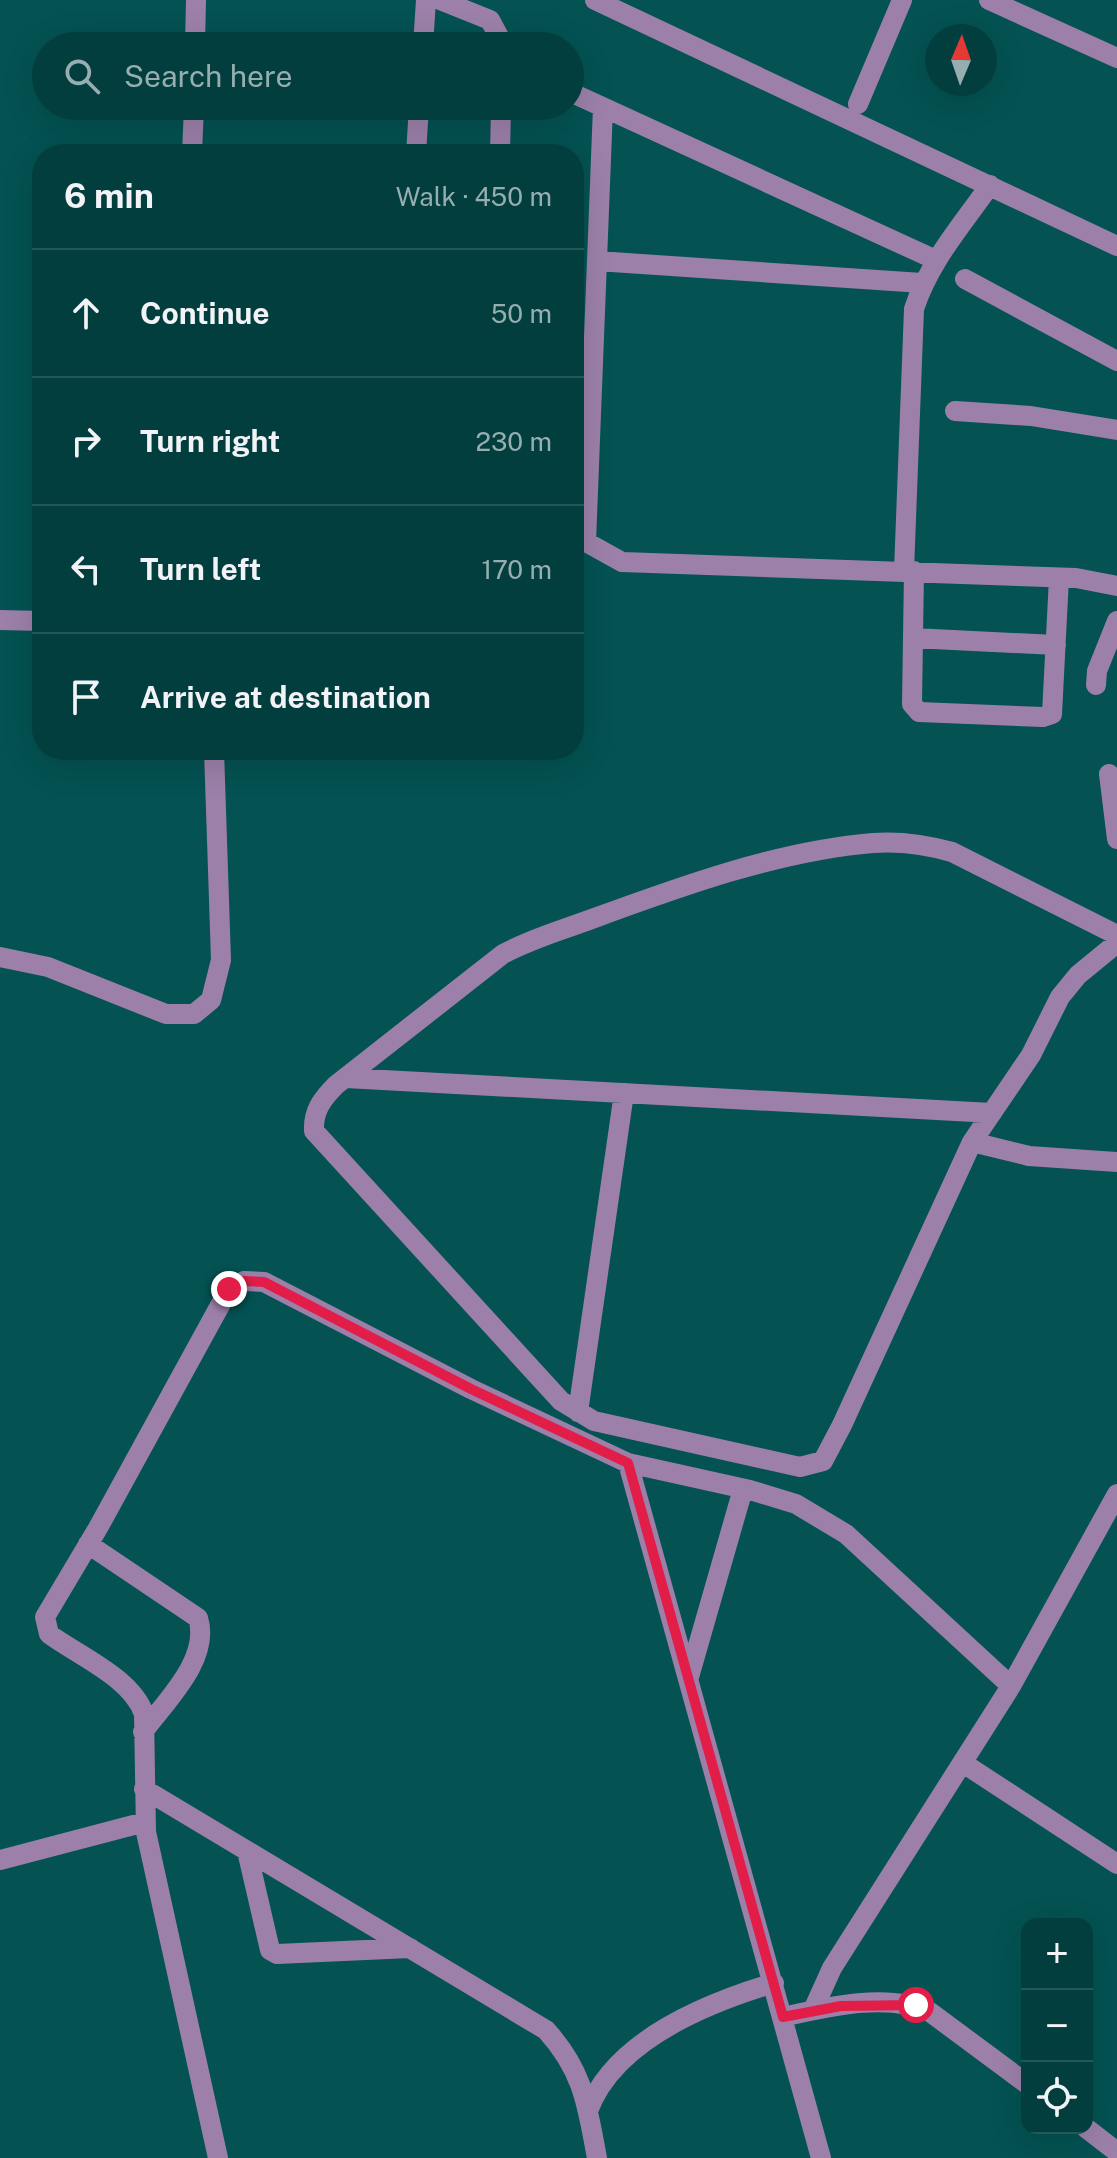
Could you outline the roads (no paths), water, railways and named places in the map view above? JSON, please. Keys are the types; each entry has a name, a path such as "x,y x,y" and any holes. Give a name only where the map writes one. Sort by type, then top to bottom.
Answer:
{"street":[{"path":"195,32 196,0"},
{"path":"424,32 426,0"},
{"path":"440,0 490,20 496,32"},
{"path":"595,0 1117,246"},
{"path":"858,104 902,0"},
{"path":"989,0 1117,58"},
{"path":"584,98 936,260"},
{"path":"584,475 603,107"},
{"path":"192,144 193,120"},
{"path":"417,144 418,120"},
{"path":"500,144 501,120"},
{"path":"990,185 936,260 922,283 914,309 909,571 913,638 912,704 919,712 1043,717 1052,714 1059,578"},
{"path":"597,261 922,283"},
{"path":"965,279 1117,361"},
{"path":"955,411 1031,416 1117,430"},
{"path":"584,543 622,562 1059,578 1117,586"},
{"path":"0,620 32,621"},
{"path":"1096,685 1097,671 1117,621"},
{"path":"913,638 1056,645"},
{"path":"0,957 48,967 166,1014 194,1014 204,1008 218,981 221,960 214,760"},
{"path":"1109,774 1117,839"},
{"path":"1117,935 952,852 903,843 845,846 776,861 673,891 527,941 484,966 322,1099 313,1119 314,1131 561,1401 594,1421 800,1467 823,1461 972,1142 1031,1055 1060,997 1078,975 1117,943"},
{"path":"346,1078 992,1113"},
{"path":"578,1412 624,1093"},
{"path":"972,1142 1029,1156 1117,1162"},
{"path":"218,2158 145,1822 144,1714 140,1702 114,1678 49,1634 45,1617 229,1289 244,1281 264,1282 471,1389 628,1463 796,1504 846,1534 1011,1686"},
{"path":"628,1463 821,2158"},
{"path":"689,1677 743,1489"},
{"path":"813,2010 832,1968 1011,1686 1117,1494"},
{"path":"88,1544 198,1618 202,1631 188,1672 143,1733"},
{"path":"963,1763 1117,1864"},
{"path":"144,1789 546,2030 582,2085 597,2158"},
{"path":"0,1860 145,1822"},
{"path":"247,1851 270,1950 277,1954 410,1948"},
{"path":"588,2111 609,2073 640,2047 709,2003 774,1983"},
{"path":"783,2017 813,2010 916,2005 1021,2080"},
{"path":"1093,2133 1117,2152"}]}
